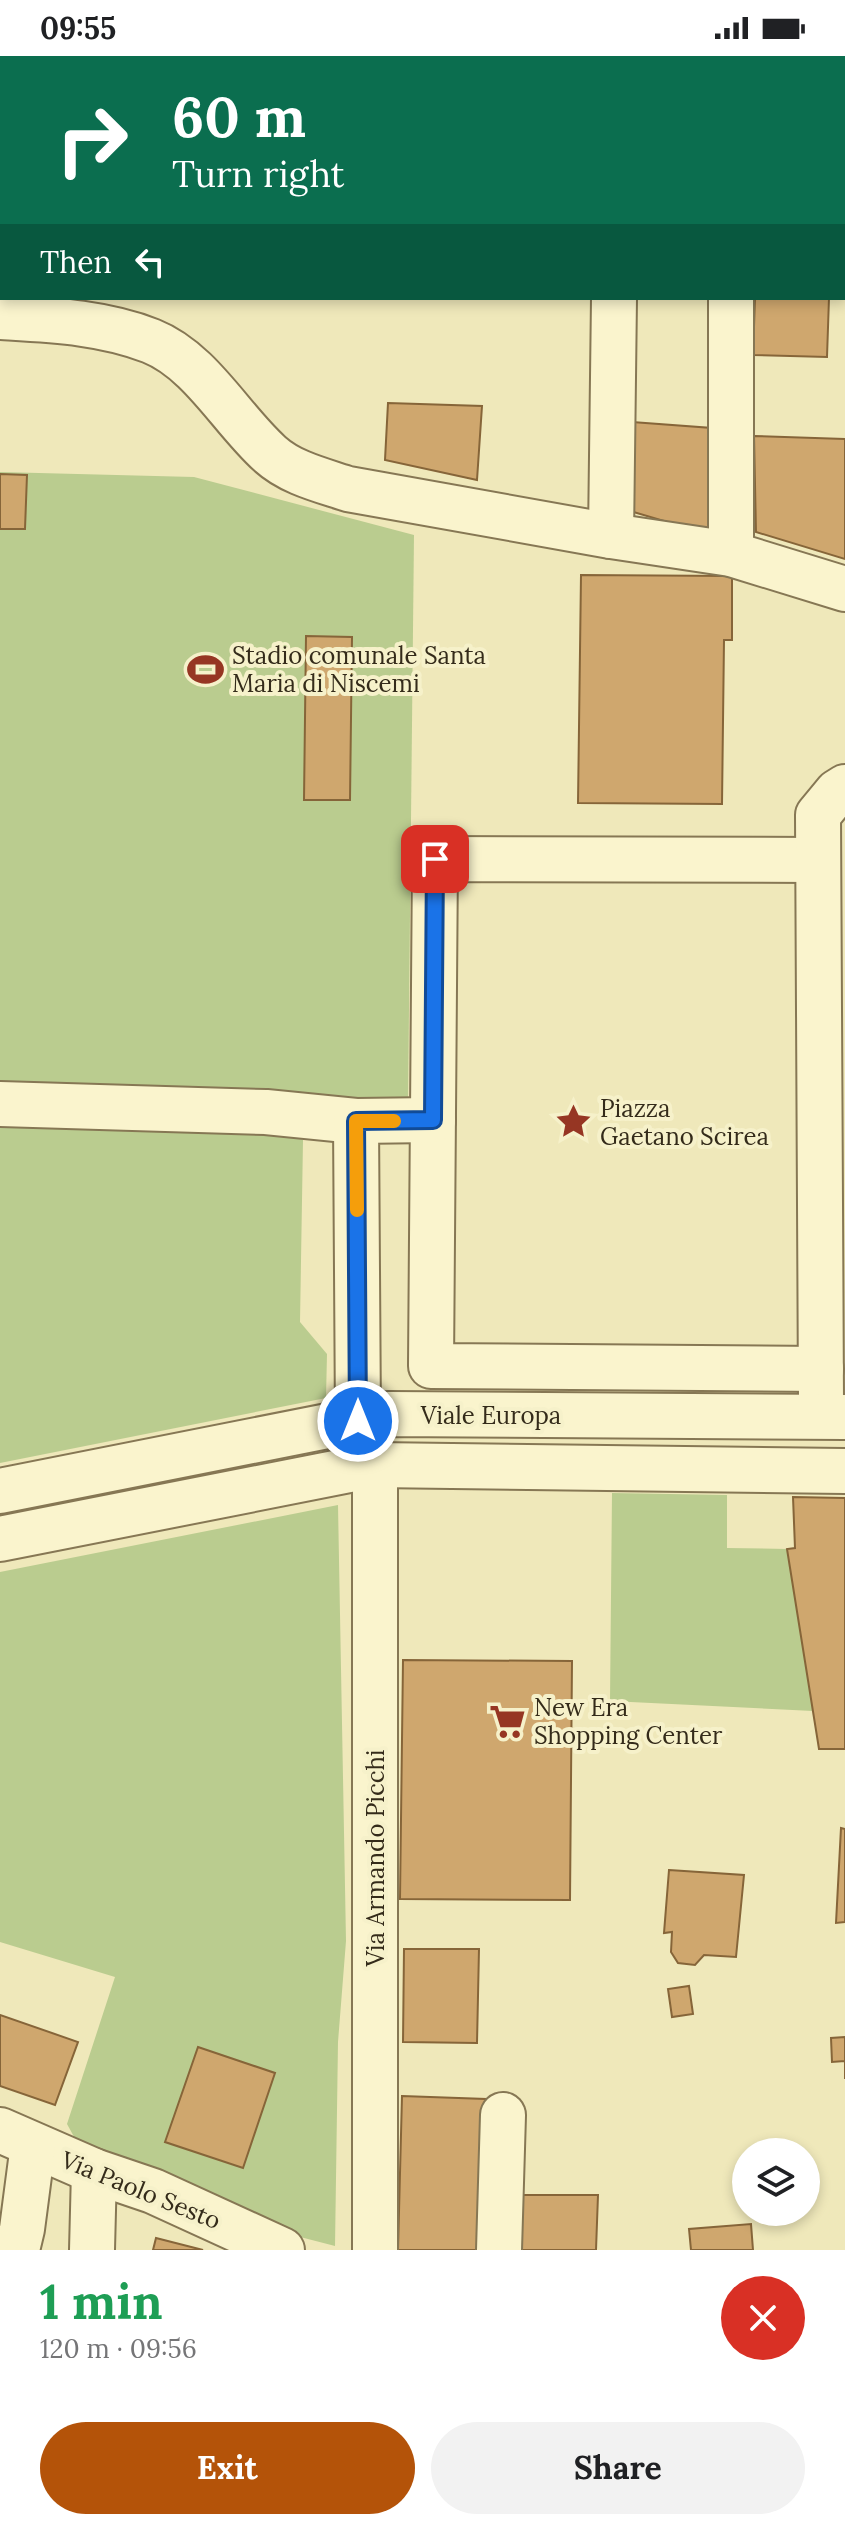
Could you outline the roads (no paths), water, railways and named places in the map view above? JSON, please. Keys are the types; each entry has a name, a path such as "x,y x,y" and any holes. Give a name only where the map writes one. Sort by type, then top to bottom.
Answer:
{"street":[{"path":"611,536 614,300"},
{"path":"731,300 731,554"},
{"path":"0,317 78,322 152,341 205,381 242,427 272,457 305,476 348,489 731,554 845,589"},
{"path":"833,1417 821,1369 818,815 845,787"},
{"path":"818,860 435,859 431,1366 821,1369"},
{"path":"0,1104 266,1112 356,1121 433,1120"},
{"path":"356,1121 358,1421"},
{"name":"Viale Europa","path":"0,1491 388,1414 833,1417"},
{"path":"0,1539 375,1465 845,1471"},
{"name":"Via Armando Picchi","path":"375,1465 375,2250"},
{"path":"499,2250 503,2115"},
{"path":"16,2138 22,2229 17,2250"},
{"name":"Via Paolo Sesto","path":"16,2138 94,2171 153,2191 282,2250"},
{"path":"92,2250 94,2171"}],"place":[{"name":"Stadio comunale Santa Maria di Niscemi","path":"206,669"},
{"name":"Piazza Gaetano Scirea","path":"574,1122"},
{"name":"New Era Shopping Center","path":"508,1721"}]}
